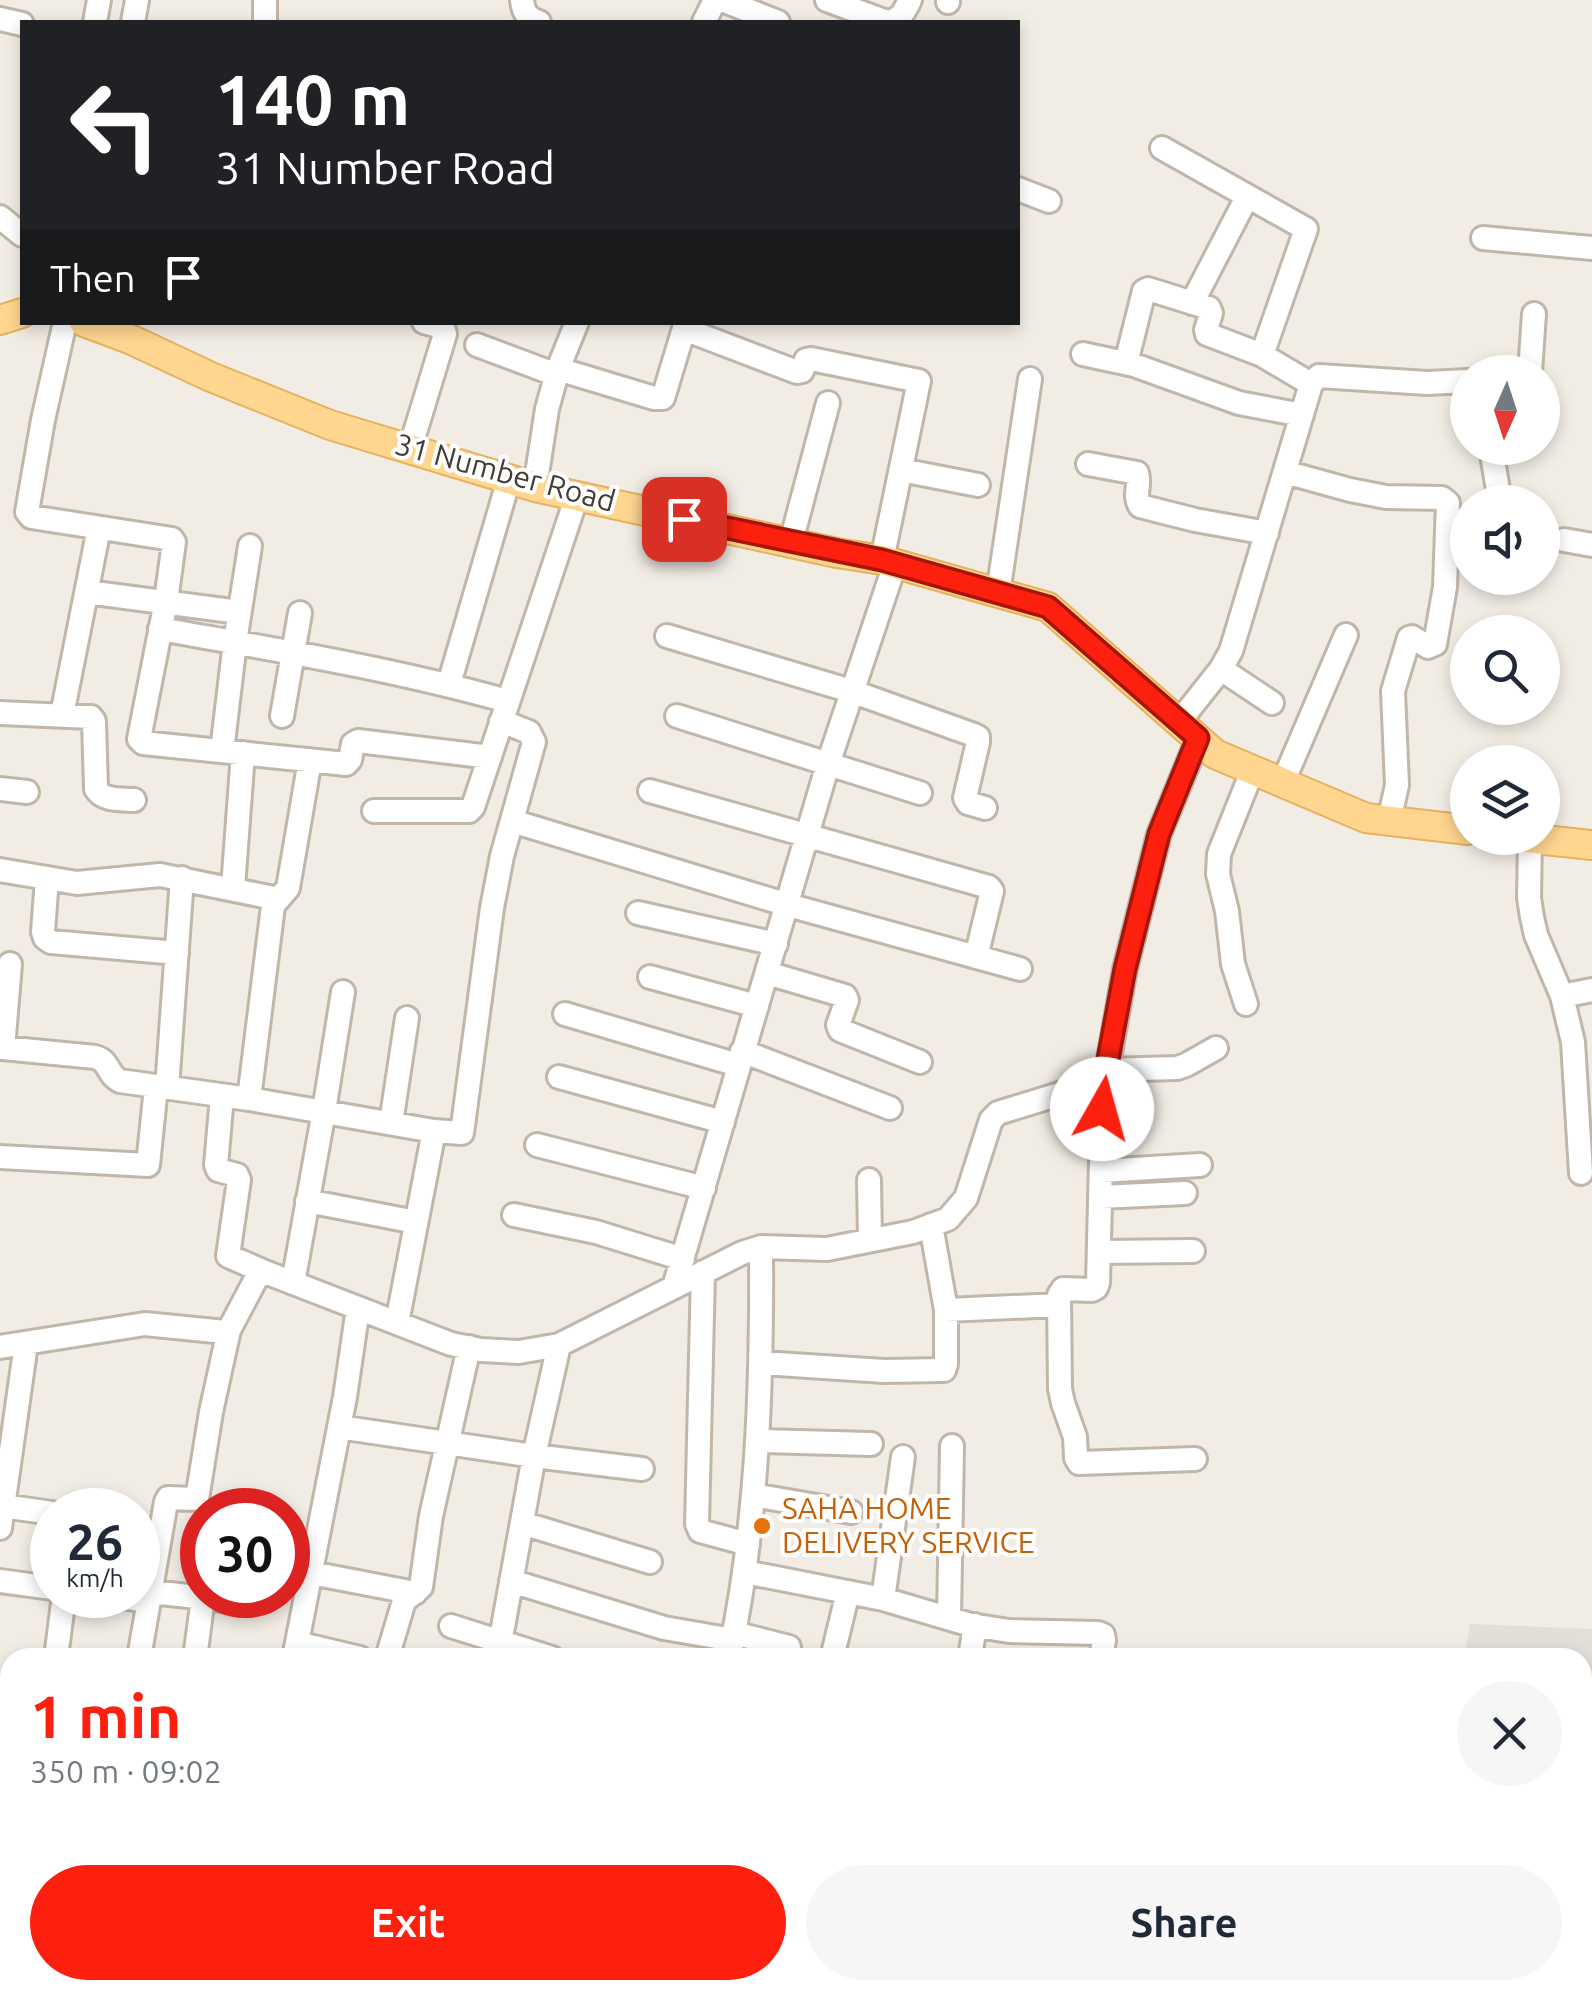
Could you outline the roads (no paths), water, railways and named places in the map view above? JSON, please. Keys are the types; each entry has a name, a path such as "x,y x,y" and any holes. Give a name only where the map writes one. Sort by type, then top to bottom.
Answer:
{"main road":[{"name":"31 Number Road","path":"92,325 299,414 522,483 888,562 1048,607 1214,754 1366,818 1450,828"},
{"path":"1560,842 1592,846"}],"street":[{"path":"522,0 524,12 534,20"},
{"path":"718,0 773,20"},
{"path":"827,0 882,20"},
{"path":"1162,148 1306,229 1262,355"},
{"path":"1020,189 1048,201"},
{"path":"1192,303 1247,197"},
{"path":"0,217 20,232"},
{"path":"1483,238 1592,248"},
{"path":"1126,363 1146,290 1212,310 1207,334 1262,355 1310,384"},
{"path":"1531,355 1534,314"},
{"path":"65,325 27,512 31,518 174,542 139,739 143,743 348,763 353,744 358,741 490,757"},
{"path":"410,449 445,334 443,327 435,325"},
{"path":"448,684 576,325"},
{"path":"477,345 654,398 663,398 685,326 797,372 811,359 918,381 888,562 674,1287"},
{"path":"1082,354 1126,363 1226,399 1302,415"},
{"path":"1194,1459 1078,1461 1060,1390 1059,1295 1063,1289 1096,1288 1105,1074 1125,969 1188,730 1231,651 1310,384 1319,376 1450,382"},
{"path":"998,593 1030,379"},
{"path":"790,542 828,403"},
{"path":"1088,464 1137,473 1140,506 1267,532"},
{"path":"901,470 978,485"},
{"path":"1286,472 1350,490 1442,498 1448,504 1446,587 1435,644 1428,647 1410,638 1393,691 1398,774 1389,821"},
{"path":"374,811 468,811 473,806 577,496"},
{"path":"62,716 100,528"},
{"path":"1564,540 1592,545"},
{"path":"232,888 235,642 250,546"},
{"path":"87,592 240,612"},
{"path":"282,716 300,614"},
{"path":"2,1048 96,1056 106,1062 116,1079 434,1131 463,1132 492,908 534,742 532,736 504,711 448,684 160,629"},
{"path":"1283,782 1346,635"},
{"path":"667,636 851,692 978,738 965,798 968,803 985,808"},
{"path":"1221,670 1272,702"},
{"path":"0,713 92,717 98,794 134,800"},
{"path":"677,716 920,793"},
{"path":"275,903 288,888 310,760"},
{"path":"1246,1004 1233,964 1218,864 1253,770"},
{"path":"0,789 27,792"},
{"path":"650,791 992,889 976,956"},
{"path":"512,821 788,905 1020,969"},
{"path":"1528,855 1529,898 1536,935 1582,1038 1576,1080 1580,1173"},
{"path":"0,870 76,882 151,874 274,898 249,1099"},
{"path":"47,878 43,932 50,942 177,952"},
{"path":"0,1157 148,1165 177,952 182,878"},
{"path":"638,913 776,944"},
{"path":"0,1074 10,964"},
{"path":"767,973 844,996 848,1000 838,1025 840,1030 920,1062"},
{"path":"650,977 756,1006"},
{"path":"1562,996 1592,990"},
{"path":"292,1283 343,992"},
{"path":"565,1014 740,1058 890,1108"},
{"path":"391,1123 407,1018"},
{"path":"222,1096 216,1165 218,1170 239,1178 228,1256 452,1344 520,1352 560,1345 742,1252 761,1247 827,1249 913,1232 948,1219 966,1198 991,1120 998,1113 1092,1084 1105,1074 1177,1068 1216,1048"},
{"path":"559,1078 723,1122"},
{"path":"396,1323 434,1131"},
{"path":"537,1145 704,1188"},
{"path":"1101,1171 1200,1165"},
{"path":"869,1180 870,1240"},
{"path":"1100,1197 1185,1193"},
{"path":"307,1201 416,1222"},
{"path":"514,1215 596,1232 683,1259"},
{"path":"762,1363 884,1371 944,1370 946,1310 932,1225"},
{"path":"732,1644 745,1572 758,1440 761,1247"},
{"path":"1099,1252 1192,1251"},
{"path":"160,1538 168,1498 197,1499 210,1412 229,1330 258,1275 265,1272"},
{"path":"702,1272 697,1524 700,1531 748,1544"},
{"path":"946,1310 1059,1305"},
{"path":"310,1547 339,1426 358,1308"},
{"path":"0,1347 145,1324 220,1333 229,1330"},
{"path":"26,1344 1,1517 30,1515"},
{"path":"497,1648 560,1345"},
{"path":"390,1648 404,1602 421,1587 431,1516 469,1347"},
{"path":"339,1426 642,1469"},
{"path":"758,1440 871,1444"},
{"path":"948,1618 952,1446"},
{"path":"883,1600 903,1457"},
{"path":"753,1495 851,1512"},
{"path":"522,1524 650,1562"},
{"path":"745,1572 883,1600 976,1625 1008,1630 1098,1632 1103,1635 1103,1648"},
{"path":"310,1577 415,1593"},
{"path":"0,1581 30,1585"},
{"path":"512,1581 664,1628 732,1644 789,1647"},
{"path":"834,1648 848,1592"},
{"path":"57,1648 61,1618"},
{"path":"141,1648 146,1618"},
{"path":"196,1648 200,1618"},
{"path":"295,1648 298,1618"},
{"path":"972,1648 976,1625"},
{"path":"451,1626 495,1648"}],"place":[{"name":"SAHA HOME DELIVERY SERVICE","path":"762,1526"}]}
